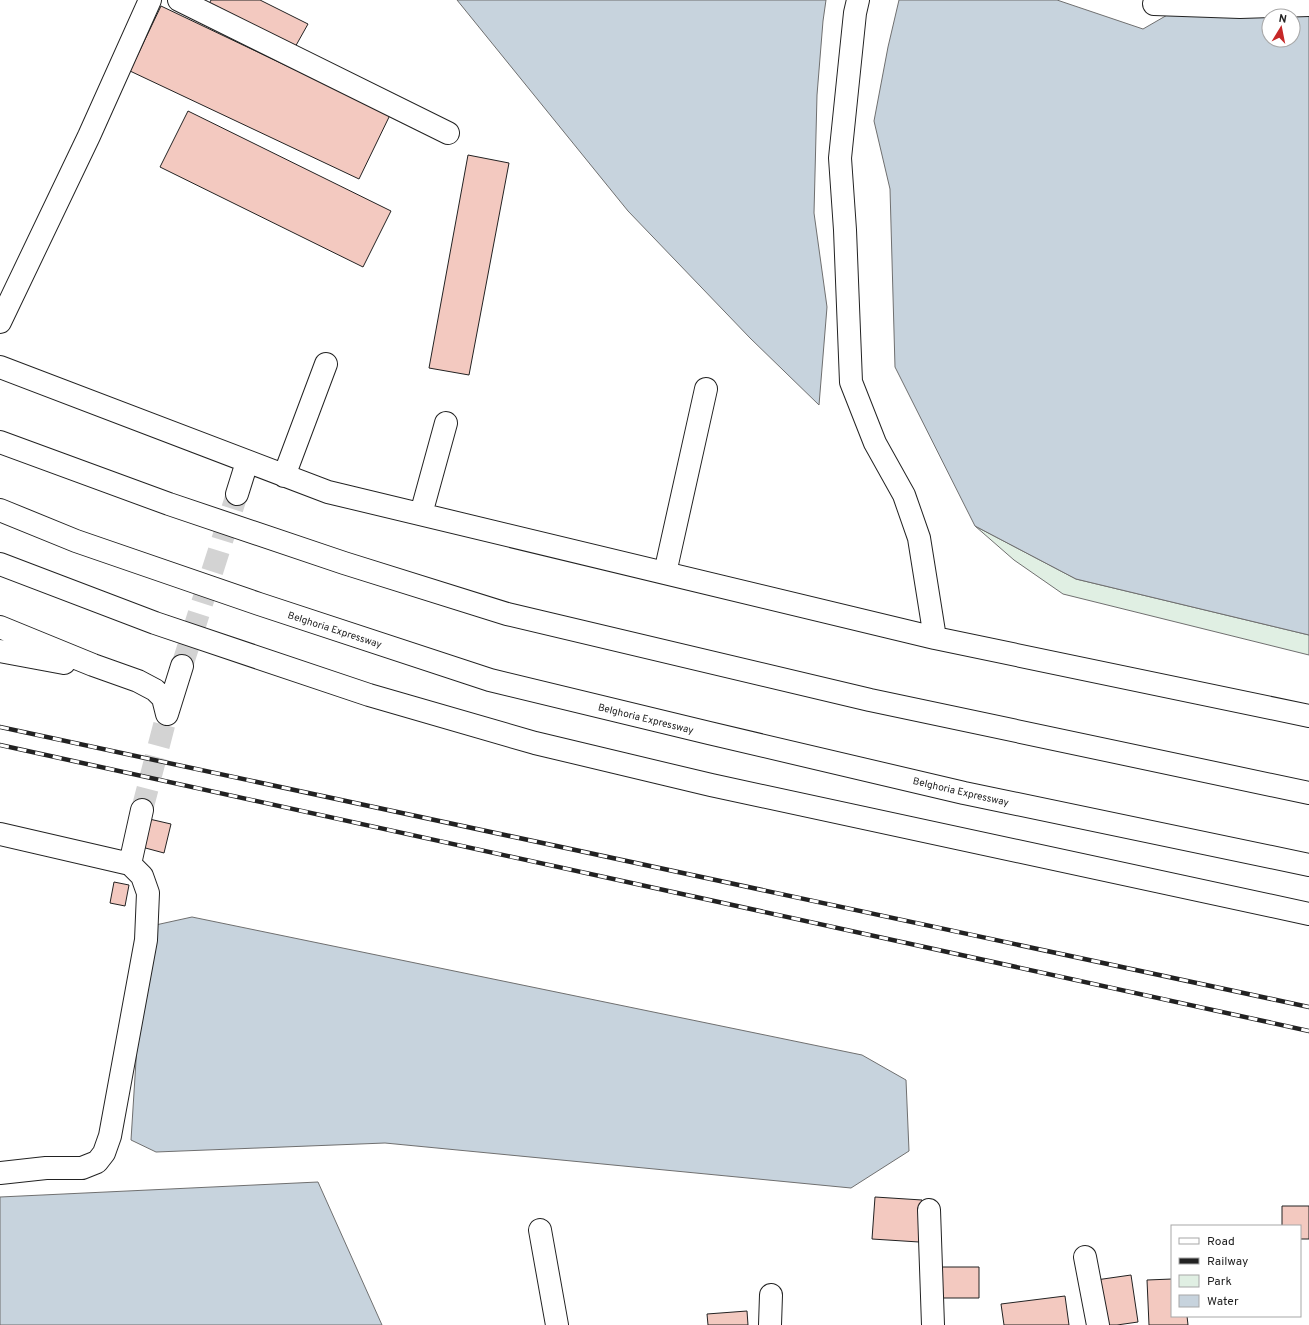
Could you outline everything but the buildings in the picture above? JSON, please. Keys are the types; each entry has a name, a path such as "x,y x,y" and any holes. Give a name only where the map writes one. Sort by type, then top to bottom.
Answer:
{"main road":[{"path":"0,322 88,136 150,0"},
{"path":"179,0 448,133"},
{"path":"858,0 855,12 840,158 845,230 851,382 875,443 904,495 919,538 935,638"},
{"path":"1149,1 1240,7 1309,5"},
{"path":"284,476 326,364"},
{"path":"0,367 328,492 935,638 1309,716"},
{"path":"665,573 706,389"},
{"path":"420,514 446,423"},
{"path":"0,442 170,504 344,563 507,614 870,700 1309,793"},
{"path":"237,494 247,462"},
{"name":"Belghoria Expressway","path":"0,510 76,541 259,604 490,680 964,793 1309,865"},
{"path":"0,564 155,623 340,686 535,743 711,785 1309,914"},
{"path":"0,627 93,665 138,681 155,690 163,698 166,714 182,666"},
{"path":"0,651 118,674"},
{"path":"130,864 142,810"},
{"path":"0,834 130,864 142,876 148,893 146,940 110,1136 104,1152 97,1162 82,1168 46,1168 0,1173"},
{"path":"929,1210 933,1325"},
{"path":"540,1230 557,1325"},
{"path":"1085,1257 1098,1325"},
{"path":"770,1325 771,1295"}],"green space":[{"path":"975,526 1076,579 1309,635 1309,655 1063,594 1014,560"}],"water":[{"path":"457,0 826,0 817,95 814,213 827,307 819,405 750,338 628,211"},
{"path":"899,0 1057,0 1143,29 1169,14 1261,9 1261,48 1301,48 1301,8 1274,8 1309,6 1309,635 1076,579 975,526 895,367 890,189 874,121 888,47"},
{"path":"192,917 862,1055 906,1080 909,1151 851,1188 385,1143 156,1152 131,1140 143,950 151,926"},
{"path":"318,1182 382,1325 0,1325 0,1197"}],"tunnel":[{"path":"182,666 237,494"},
{"path":"142,810 167,714"}],"railway":[{"path":"0,727 1309,1007"},
{"path":"0,745 1309,1031"}]}
